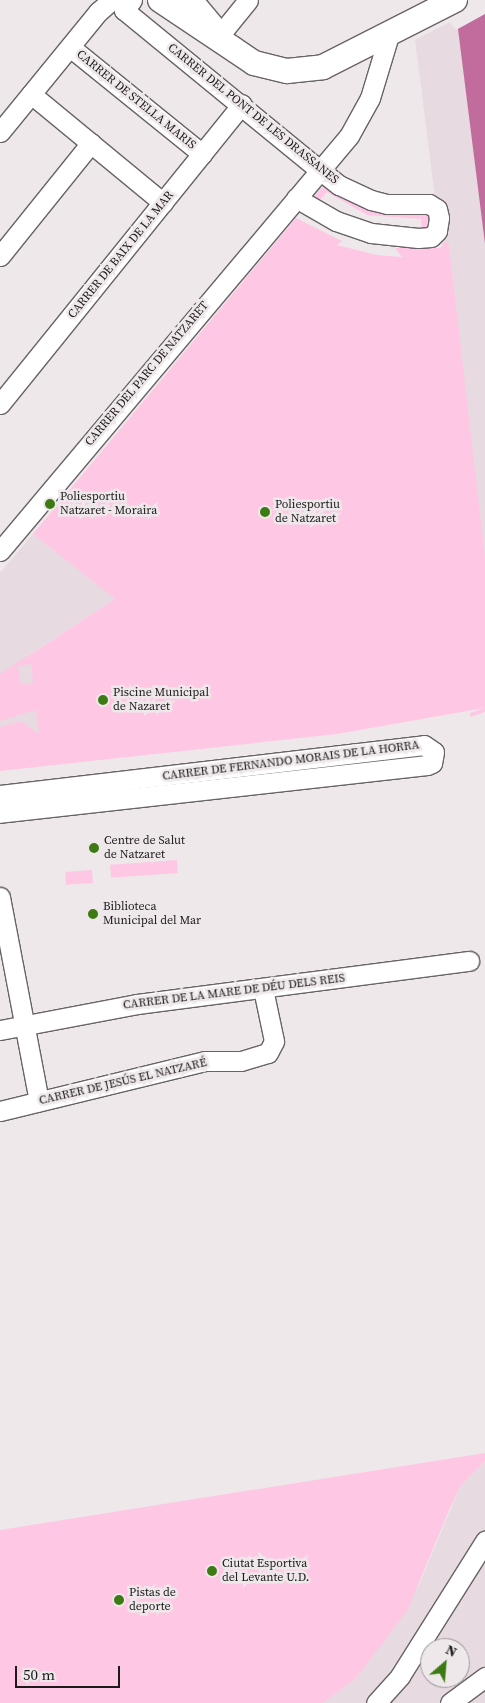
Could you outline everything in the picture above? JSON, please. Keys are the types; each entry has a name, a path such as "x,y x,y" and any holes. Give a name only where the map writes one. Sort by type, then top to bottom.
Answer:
{"main road":[{"path":"160,0 219,35 264,67 307,70 323,67 455,0"},
{"path":"178,0 219,35"},
{"path":"190,0 219,35"}],"street":[{"path":"219,35 248,0"},
{"path":"0,132 70,47 120,3"},
{"name":"CARRER DEL PONT DE LES DRASSANES","path":"120,3 321,171 371,200 387,204 429,204 436,208 439,218 437,231 431,237 387,236 336,222 296,198"},
{"name":"CARRER DEL PARC DE NATZARET","path":"0,551 6,530 321,171 362,116 389,35"},
{"name":"CARRER DE STELLA MARIS","path":"70,47 202,154"},
{"path":"31,94 163,203"},
{"name":"CARRER DE BAIX DE LA MAR","path":"0,404 242,104"},
{"path":"0,256 91,143"},
{"name":"CARRER DE FERNANDO MORAIS DE LA HORRA","path":"0,795 424,745 434,752 432,763 427,765 0,812"},
{"path":"0,897 2,917 39,1101"},
{"name":"CARRER DE LA MARE DE DÉU DELS REIS","path":"0,1030 146,1003 469,961"},
{"name":"CARRER DE JESÚS EL NATZARÉ","path":"0,1111 205,1061 240,1060 268,1053 274,1041 263,989"},
{"path":"376,1703 400,1676 485,1541"},
{"path":"450,1703 485,1677"}],"shaded area":[{"path":"434,0 485,0 485,244 458,29"},
{"path":"485,4 485,569 449,245 441,245 415,40"},
{"path":"326,183 351,201 372,209 428,214 431,229 422,234 421,219 367,215 327,192 317,203 312,199"},
{"name":"Poliesportiu de Natzaret","path":"296,218 342,241 337,245 377,255 402,257 395,248 440,248 447,241 449,245 485,557 485,712 470,717 470,713 484,708 337,734 0,771 0,727 21,721 39,734 36,710 0,721 0,674 115,599 33,534","holes":["31,664 33,683 20,684 18,666"]},
{"path":"33,534 116,599 30,654 39,734 0,739 0,573"},
{"path":"177,860 178,873 111,878 110,865"},
{"path":"92,870 93,883 66,885 65,872"},
{"name":"Ciutat Esportiva del Levante U.D.","path":"485,1453 485,1461 461,1485 407,1611 356,1678 323,1703 0,1703 0,1530"},
{"path":"485,1461 485,1703 323,1703 356,1678 418,1587 461,1485"}],"pier":[{"path":"431,0 485,0 485,14 456,30"}],"place":[{"name":"Poliesportiu Natzaret - Moraira","path":"50,504"},
{"name":"Poliesportiu de Natzaret","path":"265,512"},
{"name":"Piscine Municipal de Nazaret","path":"103,700"},
{"name":"Centre de Salut de Natzaret","path":"94,848"},
{"name":"Biblioteca Municipal del Mar","path":"93,914"},
{"name":"Ciutat Esportiva del Levante U.D.","path":"212,1571"},
{"name":"Pistas de deporte","path":"119,1600"}]}
